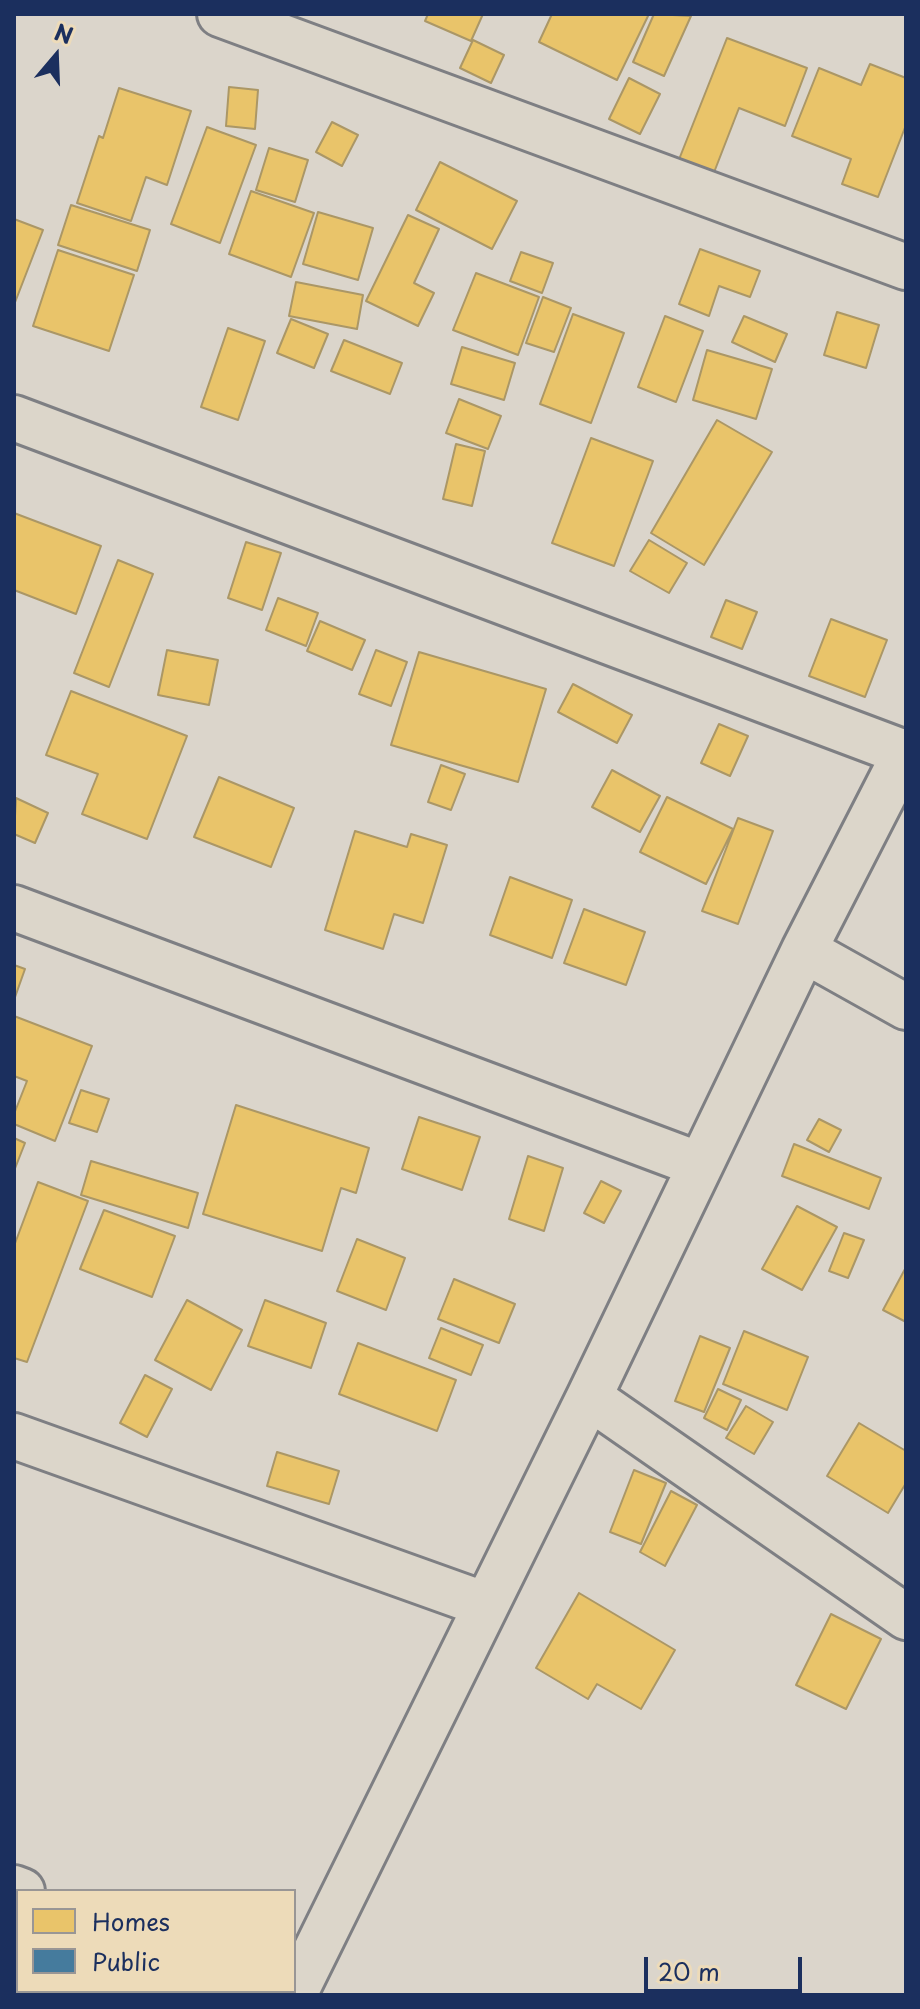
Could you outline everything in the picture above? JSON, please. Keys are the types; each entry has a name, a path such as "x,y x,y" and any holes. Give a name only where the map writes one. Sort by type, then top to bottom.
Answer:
{"street":[{"path":"220,14 906,267"},
{"path":"14,418 905,752 804,950 589,1397 296,1989"},
{"path":"14,908 700,1165"},
{"path":"804,950 906,1007"},
{"path":"589,1397 906,1617"},
{"path":"14,1436 486,1605"}],"building: Homes":[{"path":"428,14 483,14 471,41 425,21"},
{"path":"552,14 649,14 617,80 539,42"},
{"path":"654,14 691,16 664,76 633,62"},
{"path":"727,38 807,68 785,126 739,108 713,175 678,162"},
{"path":"473,40 504,55 491,83 460,68"},
{"path":"870,64 906,78 906,125 878,197 842,184 851,159 792,136 819,68 861,85"},
{"path":"629,78 660,94 640,134 609,119"},
{"path":"229,87 258,90 255,129 226,126"},
{"path":"119,88 191,111 167,185 146,177 131,221 77,203"},
{"path":"332,122 358,135 342,166 316,152"},
{"path":"207,127 256,145 220,243 171,224"},
{"path":"269,148 308,160 295,202 256,190"},
{"path":"440,162 517,201 492,249 416,210"},
{"path":"251,191 314,213 291,277 229,254"},
{"path":"71,205 150,230 137,271 58,245"},
{"path":"318,212 373,228 358,280 303,264"},
{"path":"408,215 439,229 414,283 434,293 418,326 366,301"},
{"path":"14,219 43,230 14,305"},
{"path":"700,249 760,271 750,297 719,286 709,316 679,304"},
{"path":"58,250 134,275 109,351 33,326"},
{"path":"521,252 553,263 542,293 510,281"},
{"path":"476,273 539,297 518,355 453,330"},
{"path":"296,282 363,295 357,329 289,316"},
{"path":"543,297 571,308 554,352 526,343"},
{"path":"837,312 879,325 866,368 824,355"},
{"path":"573,314 624,333 591,423 540,404"},
{"path":"665,316 703,331 676,402 638,387"},
{"path":"744,316 787,334 775,362 732,342"},
{"path":"291,319 328,334 314,368 277,353"},
{"path":"228,328 265,341 238,420 201,407"},
{"path":"344,340 402,363 390,394 331,371"},
{"path":"462,347 515,363 504,400 451,384"},
{"path":"707,350 772,369 756,419 693,400"},
{"path":"459,399 501,416 488,449 446,433"},
{"path":"717,420 772,452 704,565 651,533"},
{"path":"591,438 653,461 614,566 552,543"},
{"path":"456,444 485,451 472,506 443,499"},
{"path":"14,513 101,546 76,614 14,590"},
{"path":"649,540 687,563 669,593 630,571"},
{"path":"246,542 281,553 262,610 228,598"},
{"path":"118,560 153,574 109,687 74,673"},
{"path":"278,598 318,613 306,646 266,630"},
{"path":"726,600 757,612 742,649 711,637"},
{"path":"831,619 887,640 865,697 809,676"},
{"path":"320,621 365,640 352,670 307,651"},
{"path":"167,650 218,660 209,705 158,695"},
{"path":"376,650 407,662 391,706 359,694"},
{"path":"419,652 546,689 518,782 391,745"},
{"path":"573,684 632,715 617,743 558,712"},
{"path":"71,691 187,736 147,839 82,814 98,774 46,755"},
{"path":"719,724 748,736 730,776 701,763"},
{"path":"441,765 465,774 451,810 428,802"},
{"path":"612,770 660,796 640,832 592,807"},
{"path":"219,777 294,808 271,867 194,837"},
{"path":"667,797 733,829 706,884 640,852"},
{"path":"16,798 48,813 35,843 14,834"},
{"path":"738,818 773,831 738,924 702,911"},
{"path":"355,831 407,847 411,834 447,845 423,923 394,914 383,949 325,930"},
{"path":"510,877 572,900 552,958 490,935"},
{"path":"584,909 645,932 626,985 564,963"},
{"path":"14,965 25,969 14,1000"},
{"path":"14,1016 92,1046 55,1141 14,1124 14,1114 27,1081 14,1076"},
{"path":"81,1090 109,1099 97,1132 69,1123"},
{"path":"236,1105 369,1148 356,1193 341,1188 322,1251 203,1214"},
{"path":"419,1117 480,1137 462,1190 402,1169"},
{"path":"819,1119 841,1130 829,1152 807,1140"},
{"path":"14,1138 25,1143 14,1171"},
{"path":"794,1144 881,1178 869,1209 782,1176"},
{"path":"528,1156 563,1168 544,1231 509,1219"},
{"path":"91,1161 198,1193 188,1228 81,1195"},
{"path":"601,1181 621,1191 604,1223 584,1213"},
{"path":"38,1182 88,1201 27,1362 14,1358 14,1246"},
{"path":"797,1206 837,1227 802,1290 762,1269"},
{"path":"104,1210 175,1236 152,1297 80,1269"},
{"path":"844,1233 864,1240 848,1278 829,1271"},
{"path":"357,1239 405,1258 386,1310 337,1291"},
{"path":"906,1270 906,1322 883,1310"},
{"path":"454,1279 515,1304 499,1343 438,1319"},
{"path":"187,1300 242,1330 211,1390 155,1360"},
{"path":"265,1300 326,1323 311,1368 248,1346"},
{"path":"441,1328 483,1345 471,1375 429,1358"},
{"path":"744,1331 808,1357 787,1410 723,1384"},
{"path":"700,1336 730,1348 704,1412 675,1401"},
{"path":"358,1343 456,1380 437,1431 339,1394"},
{"path":"145,1375 172,1389 147,1437 120,1423"},
{"path":"718,1389 741,1400 727,1430 704,1418"},
{"path":"746,1406 773,1422 754,1454 726,1438"},
{"path":"859,1423 906,1451 906,1483 888,1513 827,1476"},
{"path":"277,1452 339,1471 329,1504 267,1486"},
{"path":"634,1470 666,1483 641,1544 610,1532"},
{"path":"671,1491 697,1505 665,1566 640,1552"},
{"path":"579,1593 675,1650 641,1709 597,1684 588,1699 536,1668"},
{"path":"831,1614 881,1639 846,1709 796,1685"}],"building: Public":[{"path":"14,1928 16,1993 199,1995 14,1995"}]}
